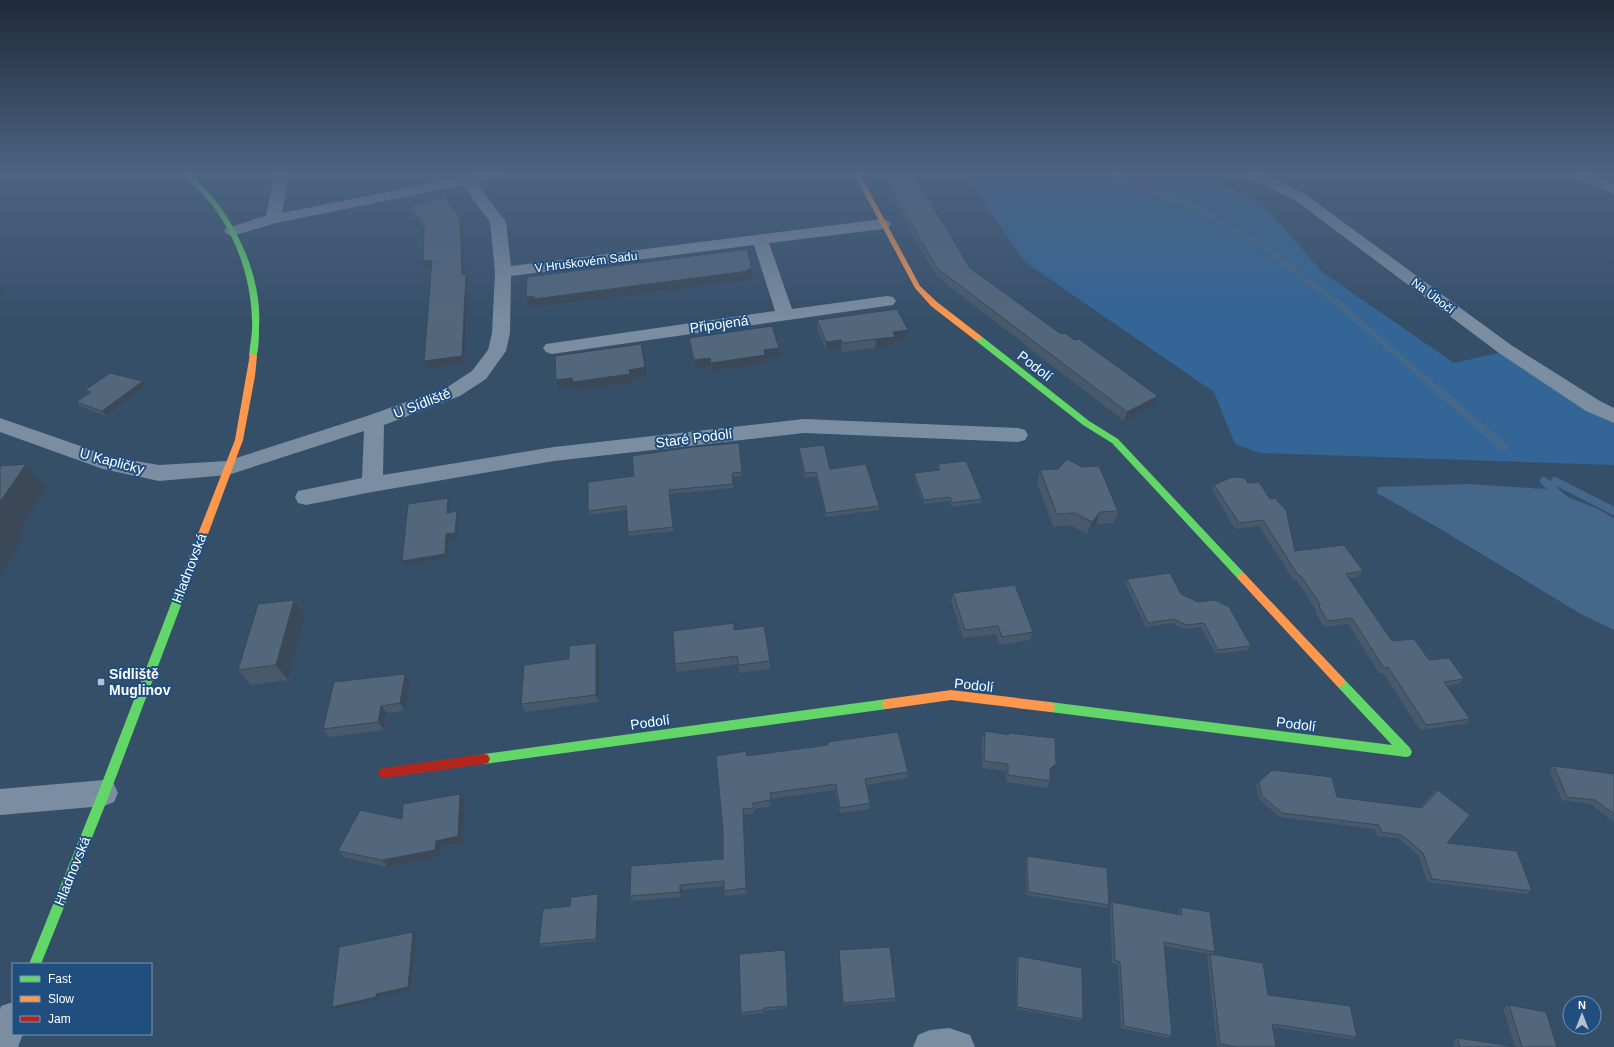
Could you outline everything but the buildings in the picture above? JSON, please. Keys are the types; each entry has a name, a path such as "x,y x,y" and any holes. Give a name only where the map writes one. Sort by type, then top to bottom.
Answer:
{"street":[{"name":"Hladnovská","path":"35,963 104,793 239,440 251,376 256,320 252,284 242,253 227,223"},
{"path":"232,231 260,223"},
{"name":"U Sídliště","path":"228,468 374,421 453,392 479,375 496,351 501,333 503,272 498,223"},
{"name":"Na Úbočí","path":"1335,223 1505,349 1593,406 1614,416"},
{"name":"V Hruškovém Sadu","path":"503,272 883,224"},
{"name":"Podolí","path":"384,773 951,695 1406,752 1115,441 1086,423 934,304 917,287 883,224"},
{"path":"760,240 785,315"},
{"name":"Připojená","path":"552,348 887,302"},
{"path":"372,484 374,421"},
{"name":"U Kapličky","path":"0,425 110,464 152,472 159,473 228,468"},
{"name":"Staré Podolí","path":"306,497 372,484 554,454 804,426 1018,435"},
{"path":"0,802 104,793"},
{"path":"1,1047 12,1020"}],"shaded area":[{"path":"998,223 1279,223 1322,272 1454,363 1503,352 1587,410 1614,423 1614,465 1260,453 1235,444 1214,392 1025,262"},
{"path":"1468,484 1547,489 1598,509 1614,518 1614,630 1581,614 1437,527 1377,493 1378,487"}],"waterway":[{"path":"1223,223 1255,241 1340,305 1438,390"},
{"path":"1437,389 1504,447"},
{"path":"1544,481 1565,500"},
{"path":"1555,481 1614,511"}],"traffic: fast":[{"path":"227,223 245,260 253,290 256,320 253,356"},
{"path":"978,338 1086,423 1115,441 1242,577"},
{"path":"35,963 104,793 203,534"},
{"path":"1050,707 1406,752 1340,682"},
{"path":"484,759 887,704"}],"traffic: slow":[{"path":"883,223 917,287 934,304 978,338"},
{"path":"203,534 239,440 251,376 253,356"},
{"path":"1242,577 1340,682"},
{"path":"887,704 951,695 1050,707"}],"traffic: jam":[{"path":"384,773 484,759"}],"place":[{"name":"Sídliště Muglinov","path":"101,682"}]}
